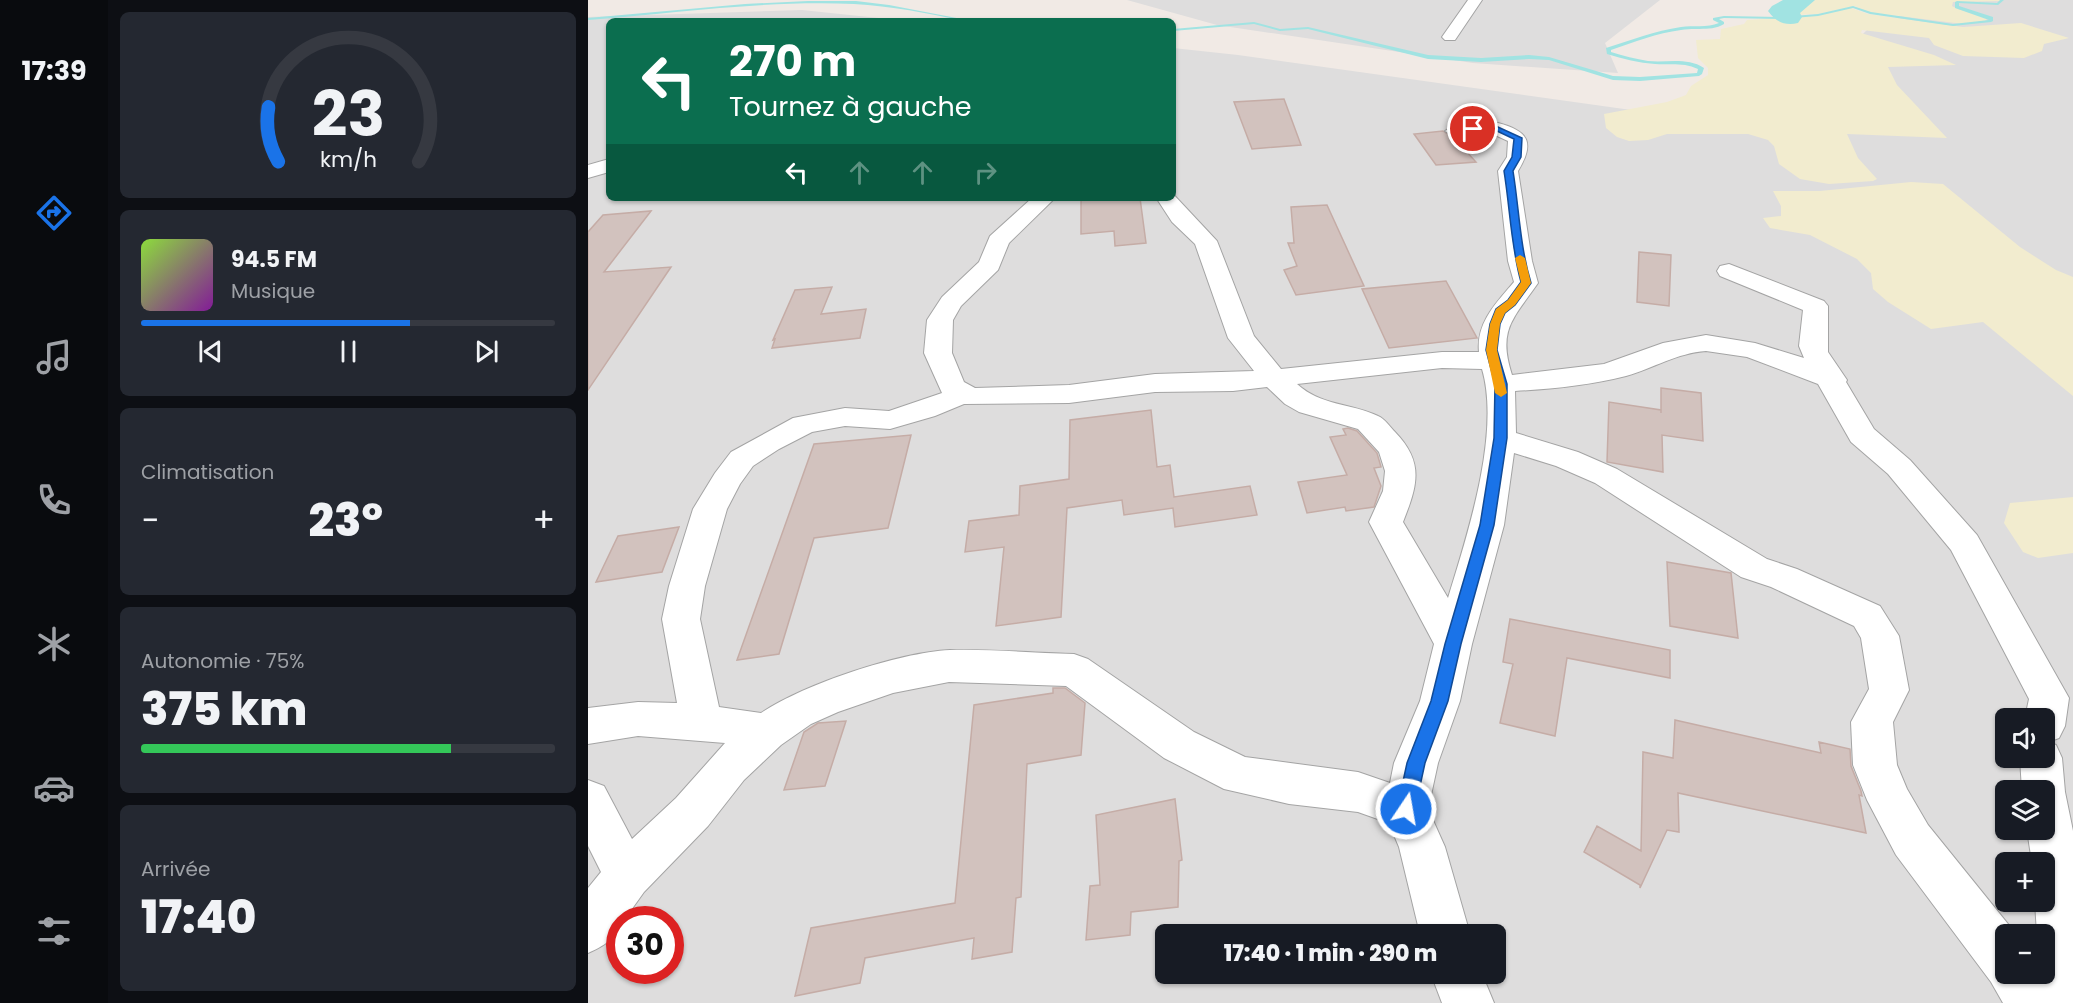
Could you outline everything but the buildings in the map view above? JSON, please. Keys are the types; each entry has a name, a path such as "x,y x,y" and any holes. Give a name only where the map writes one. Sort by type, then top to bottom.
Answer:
{"street":[{"path":"1450,37 1473,7 1475,0"},
{"path":"1442,924 1422,847 1406,809 1416,763 1440,701 1453,644 1487,525 1501,438 1497,372 1492,350 1495,324 1500,312 1512,303 1526,283 1520,261 1517,219 1508,171 1516,157 1518,138 1498,129 1454,130"},
{"path":"588,172 606,166"},
{"path":"1041,201 998,240 990,265 951,302 940,320 938,353 952,387 969,397 1069,394 1155,383 1233,382 1272,376 1431,361 1497,372 1591,375 1621,368 1661,353 1703,343 1723,344 1792,363 1833,380"},
{"path":"1169,201 1180,218 1206,241 1241,338 1272,376 1295,398 1309,406 1370,423 1394,449 1401,471 1399,491 1386,522 1405,560 1438,612 1453,644"},
{"path":"1729,271 1815,306 1817,311 1811,342 1862,435 1899,466 1965,544 2010,631 2049,698 2047,708"},
{"path":"701,722 681,619 687,586 710,509 726,480 742,459 768,442 804,424 845,417 890,420 925,410 964,394"},
{"path":"1501,438 1567,459 1606,476 1720,549 1754,568 1784,578 1867,616 1880,636 1888,690 1872,722 1875,765 1889,800 1912,840 1995,949"},
{"path":"588,928 627,876 692,812 729,767 766,732 796,712 824,700 892,677 926,670 969,666 1074,670 1179,745 1239,775 1289,784 1358,792 1406,809"},
{"path":"588,726 638,719 701,722 766,732"},
{"path":"588,800 627,876"},
{"path":"2052,840 2056,865 2067,1003"},
{"path":"1461,984 1468,1003"},
{"path":"2021,984 2035,1003"}],"shaded area":[{"path":"1127,0 1660,0 1605,43 1618,73 1473,63 1217,25"},
{"path":"1807,0 2001,1 1953,2 1952,6 1958,9 1988,18 1985,21 1963,24 1867,12 1855,6 1818,14 1790,15 1785,12 1797,3"},
{"path":"1940,0 2073,0 2073,1003 588,1003 588,17 802,10 878,18 606,18 606,201 1176,201 1176,48 1767,129 1869,28"},
{"path":"1851,8 1868,14 1963,27 2021,23 2069,38 2044,44 2042,51 2024,58 1963,56 1934,45 1929,38 1862,30 1861,33 1934,55 1956,65 1888,67 1897,85 1947,138 1847,134 1858,158 1877,179 1873,181 1829,184 1800,179 1779,164 1774,146 1768,140 1748,134 1667,134 1648,140 1629,141 1617,137 1606,128 1604,114 1667,102 1686,95 1691,86 1708,75 1708,68 1698,58 1696,40 1720,39 1721,29 1744,24 1747,20 1819,15"},
{"path":"1911,182 1943,184 2020,247 2056,270 2073,277 2073,396 1983,322 1931,329 1888,302 1873,289 1871,273 1857,259 1810,235 1770,228 1763,218 1781,216 1781,206 1773,191 1820,191"},
{"path":"2073,497 2073,553 2038,558 2023,552 2004,523 2010,503"}],"waterway":[{"path":"1789,17 1781,11 1794,7 1794,2 1803,0"},
{"path":"1176,30 1254,23 1280,30 1308,28 1428,57 1481,60 1529,57 1549,59 1613,78 1640,79 1699,74 1701,68 1687,63 1635,60 1609,53 1608,49 1670,30 1719,25 1722,23 1715,19 1724,17 1780,18 1818,15 1853,7 1870,13 1953,25 1991,21 1991,18 1957,7 1957,2 1998,4 2002,0"},
{"path":"588,19 745,5 808,2 889,6 956,18"}],"slow traffic":[{"path":"1501,393 1501,384 1492,350 1495,324 1500,312 1512,303 1526,283 1520,258"}],"route":[{"path":"1406,809 1416,763 1440,701 1453,644 1487,525 1501,438 1501,384 1492,350 1495,324 1500,312 1512,303 1526,283 1520,261 1517,219 1508,171 1515,162 1518,138 1498,129 1473,129"}]}
